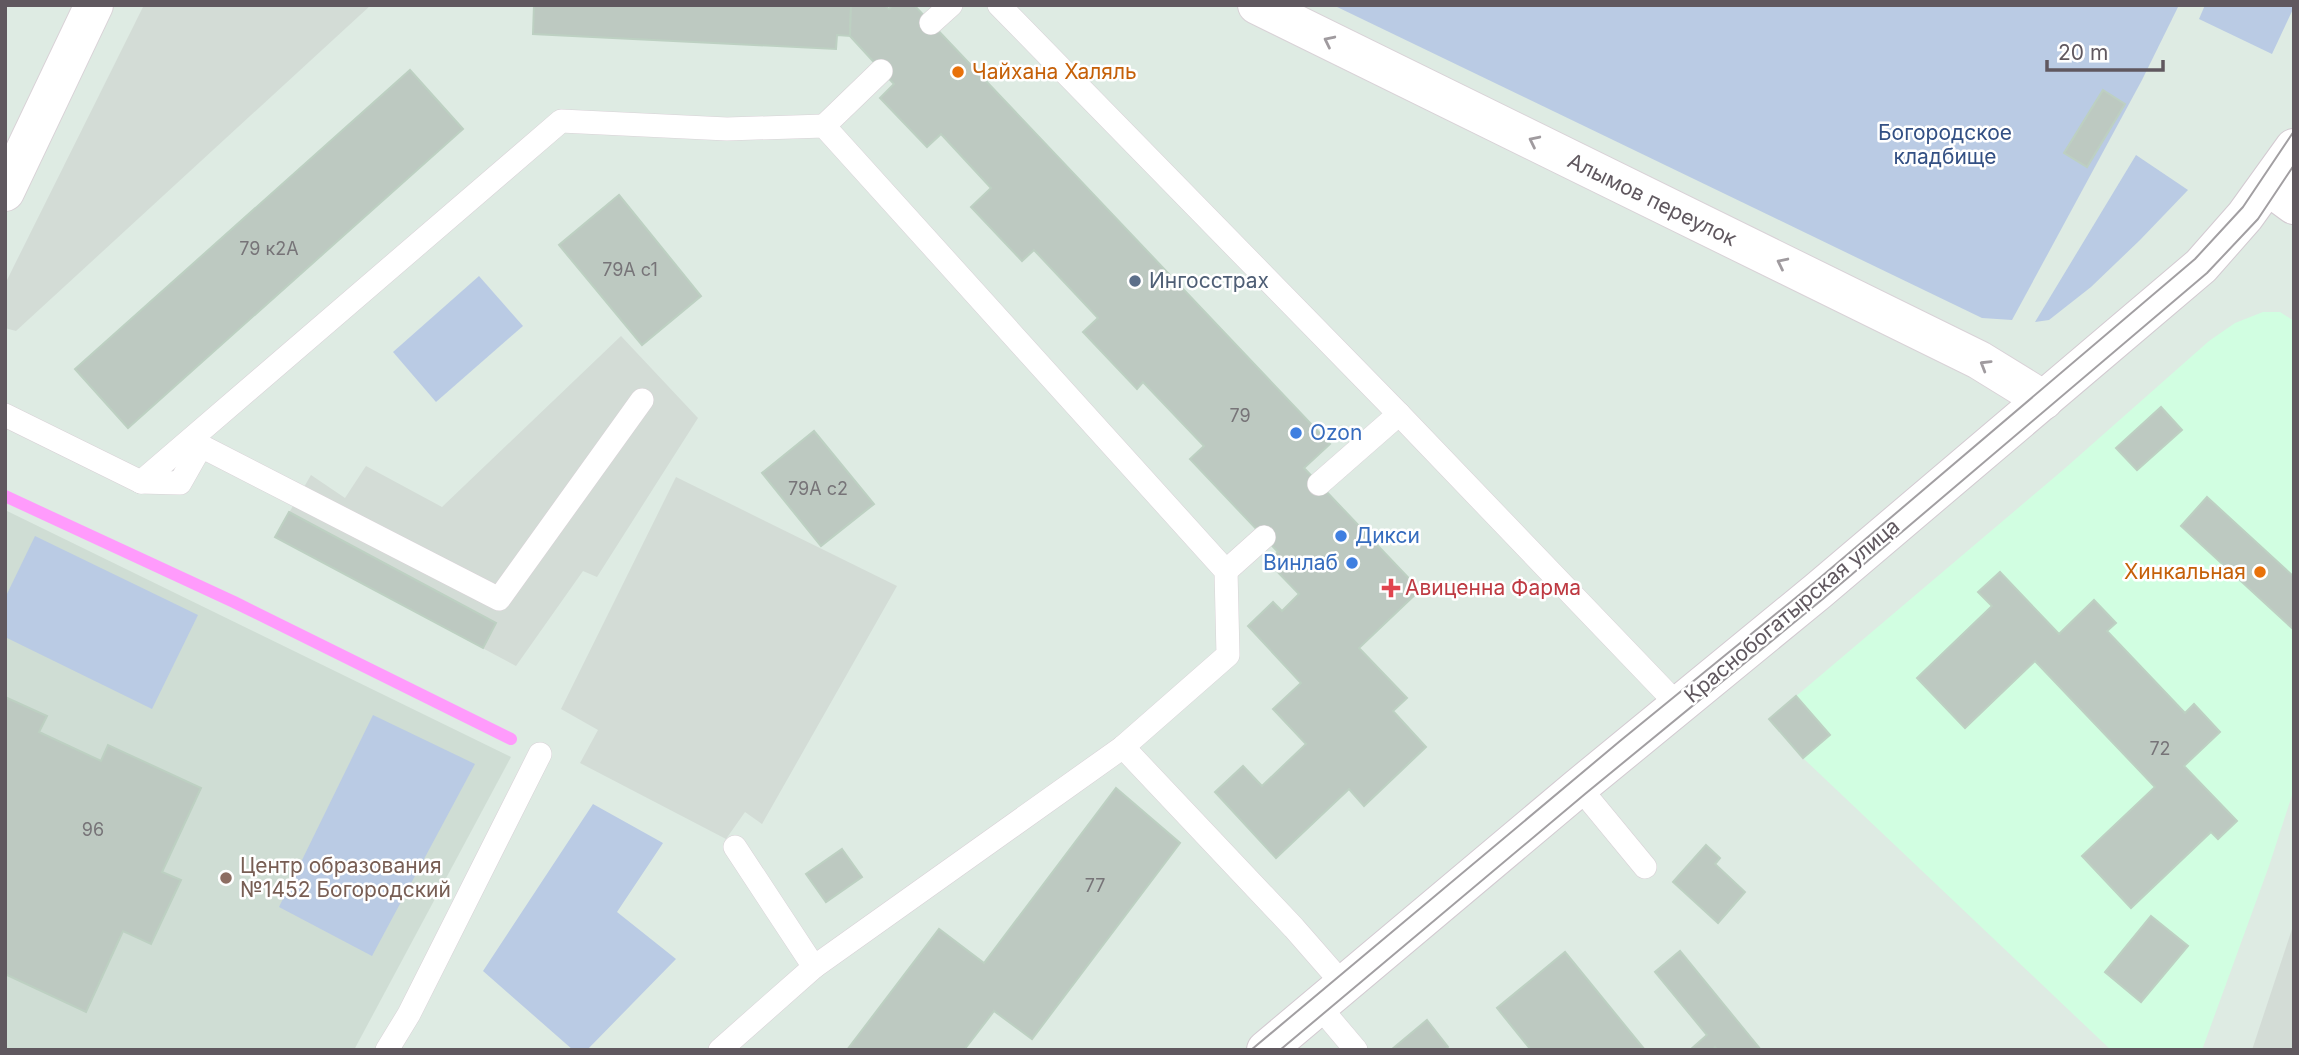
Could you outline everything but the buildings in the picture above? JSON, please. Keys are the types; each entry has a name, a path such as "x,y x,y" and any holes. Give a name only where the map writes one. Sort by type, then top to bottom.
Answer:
{"main road":[{"path":"5,192 94,5"},
{"name":"Алымов переулок","path":"1257,5 1979,360 2043,400"},
{"name":"Краснобогатырская улица","path":"1266,1050 2043,400 2281,196 2294,148"}],"lane":[{"path":"931,23 951,5"},
{"path":"999,5 1399,414 1679,706"},
{"path":"141,482 561,121 727,129 824,126 881,71"},
{"path":"720,1050 814,967 1123,747 1228,655 1226,571 824,126"},
{"path":"5,415 141,482 180,483 201,446 499,598 642,400"},
{"path":"1320,484 1399,414"},
{"path":"1226,571 1264,537"},
{"path":"1123,747 1294,928 1331,995 1356,1050"},
{"path":"387,1050 409,1014 540,754"},
{"path":"1579,787 1645,867"},
{"path":"735,847 814,967"}],"shaded area":[{"path":"144,5 371,5 16,331 5,328 5,284"},
{"path":"2263,312 2280,312 2294,321 2294,789 2202,1050 2111,1050 1803,758 1769,719 2063,470 2209,341 2235,323"},
{"path":"621,336 698,418 597,577 583,571 516,666 275,537 311,475 345,498 366,466 442,507"},
{"path":"676,477 897,586 762,824 745,812 726,839 580,763 598,730 561,709"},
{"name":"Центр образования №1452 Богородский","path":"5,510 511,757 354,1050 5,1050"},
{"path":"2294,923 2294,1050 2252,1050"}],"green space":[{"name":"Богородское кладбище","path":"1333,5 2179,5 2142,80 2012,320 1982,318"},
{"path":"2205,5 2294,7 2272,54 2199,19"},
{"path":"2136,155 2188,190 2091,287 2049,320 2035,322"},
{"path":"479,276 523,326 436,402 393,352"},
{"path":"35,536 198,615 152,709 5,637 5,598"},
{"path":"373,715 475,764 372,956 279,907"},
{"path":"593,804 663,843 617,912 676,959 587,1050 573,1050 483,971"}],"waterway":[{"path":"5,496 234,602 511,739"}],"tram line":[{"path":"1251,1050 1620,741 1815,582 2195,259 2243,207 2294,131"},
{"path":"1280,1050 1824,598 2207,273 2258,219 2294,165"}],"place":[{"name":"Чайхана Халяль","path":"958,72"},
{"name":"Ингосстрах","path":"1135,281"},
{"name":"Ozon","path":"1296,433"},
{"name":"Дикси","path":"1341,536"},
{"name":"Винлаб","path":"1352,563"},
{"name":"Хинкальная","path":"2260,572"},
{"name":"Авиценна Фарма","path":"1391,588"},
{"name":"Центр образования №1452 Богородский","path":"226,878"}]}
